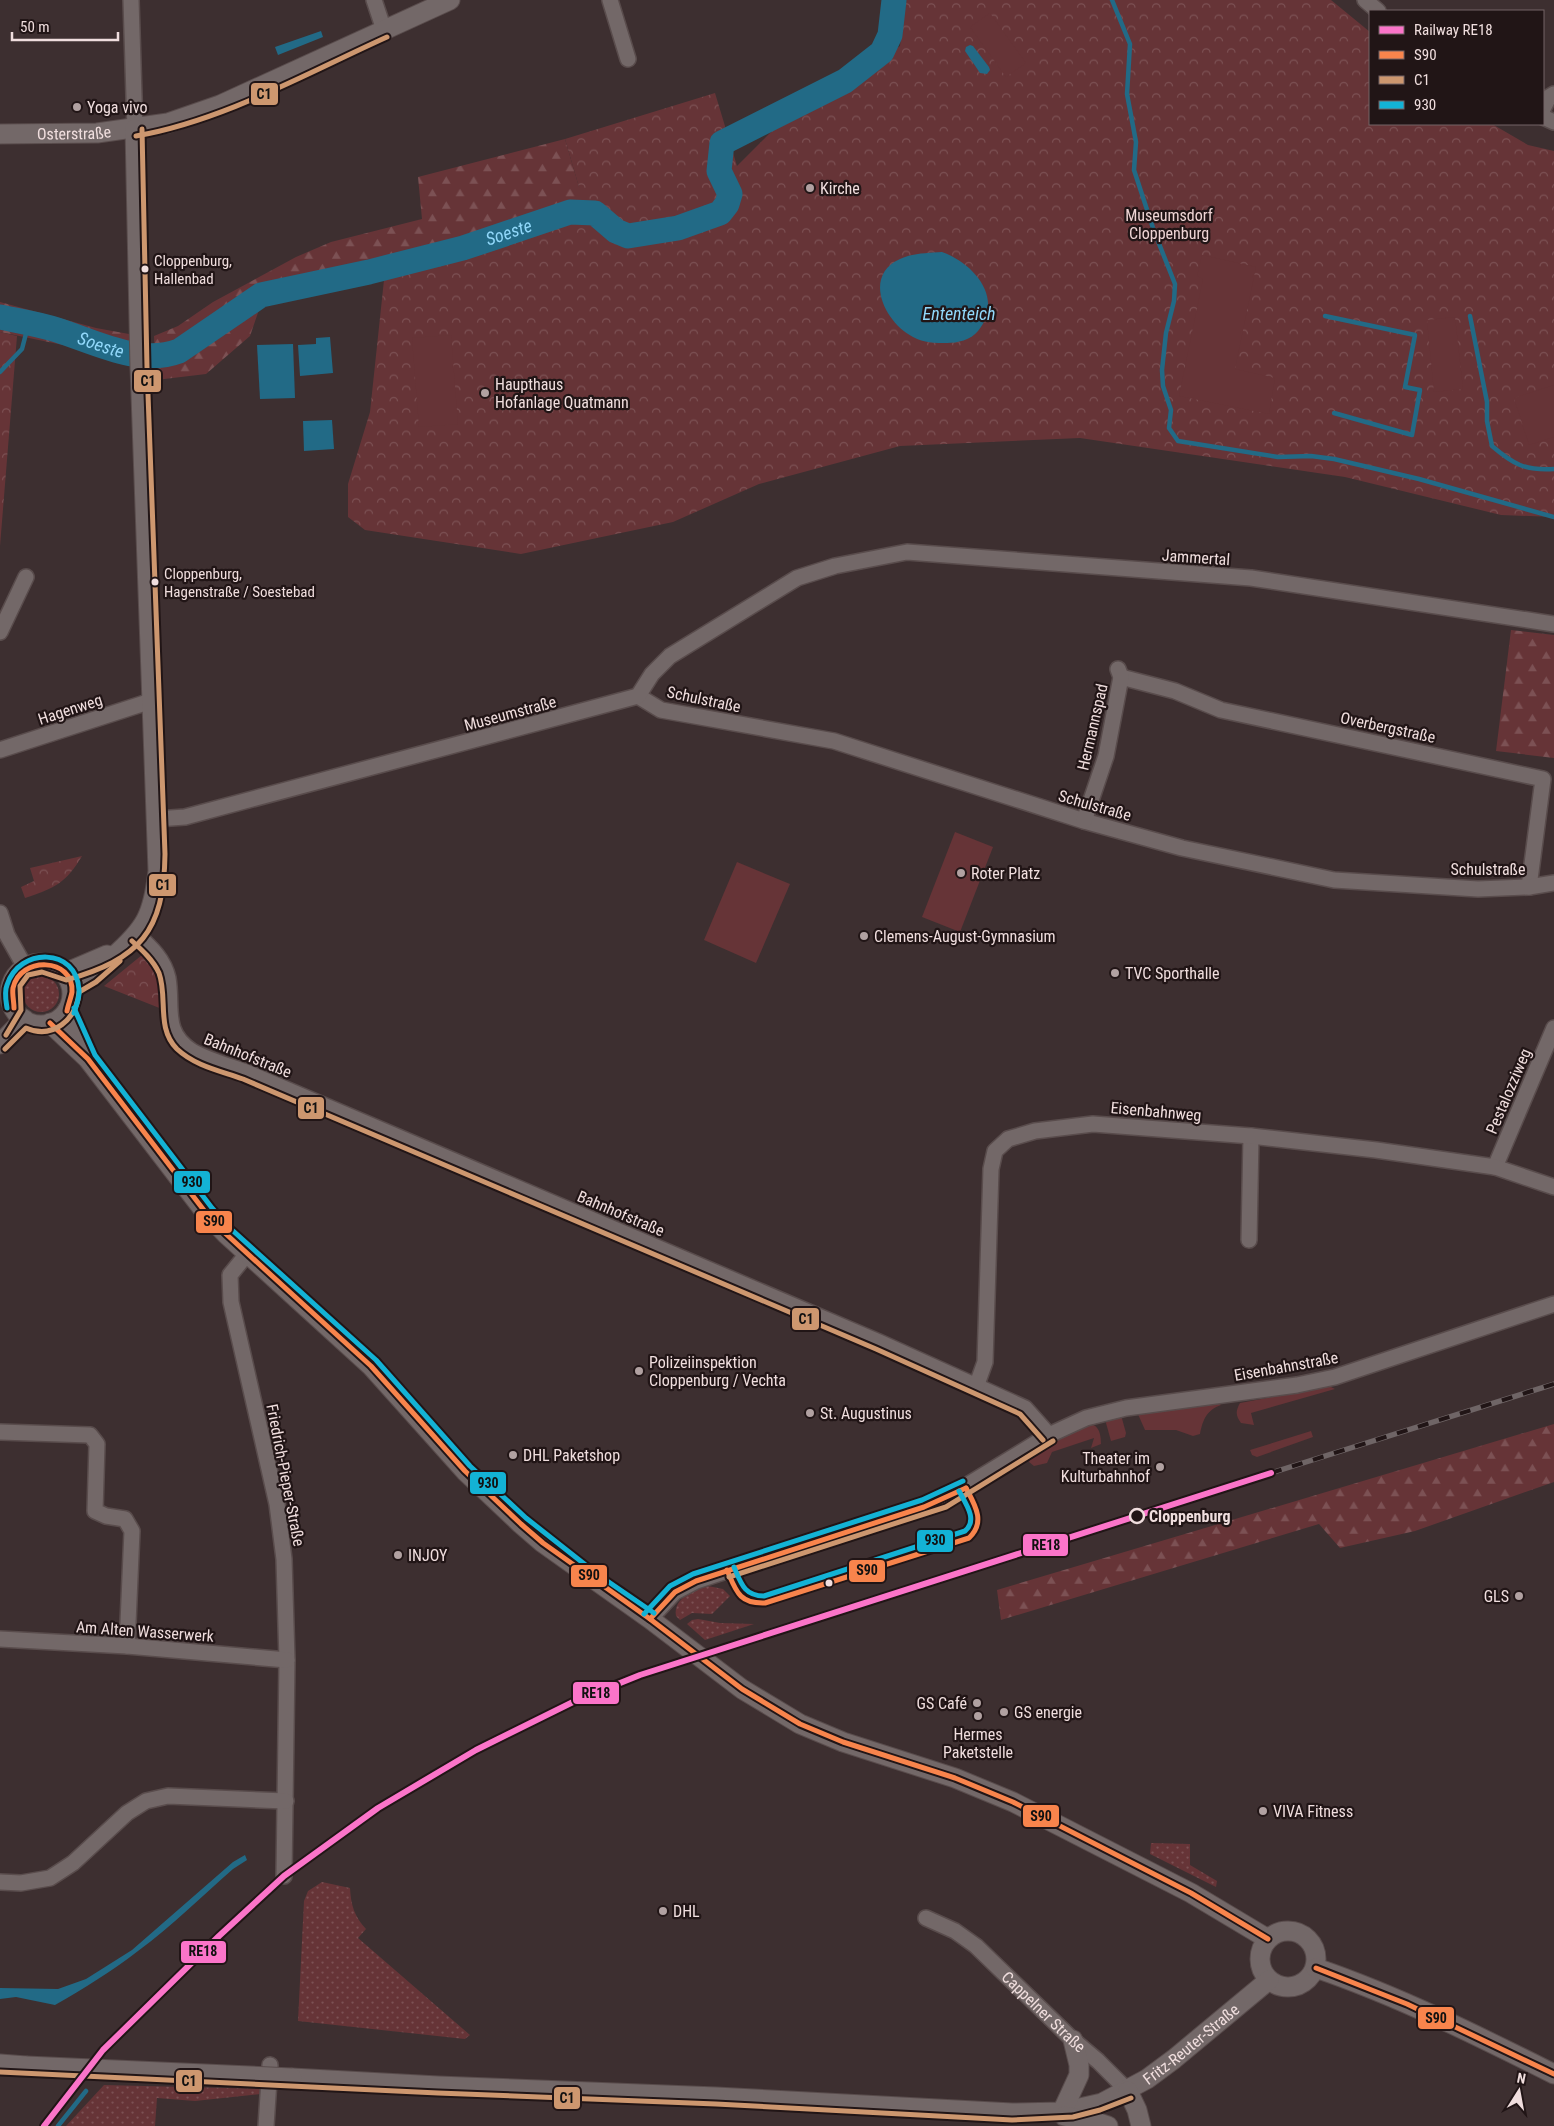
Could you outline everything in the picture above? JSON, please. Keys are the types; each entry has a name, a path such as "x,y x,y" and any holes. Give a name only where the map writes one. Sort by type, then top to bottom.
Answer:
{"street":[{"path":"68,980 92,976 137,935 149,914 158,871 140,367 131,0"},
{"path":"374,0 384,30"},
{"name":"Osterstraße","path":"0,134 63,135 135,129 168,123 220,105 450,0"},
{"path":"610,0 628,59"},
{"path":"1365,0 1377,10"},
{"path":"1544,107 1549,97 1554,94"},
{"name":"Jammertal","path":"638,696 652,674 670,656 797,578 835,566 908,552 1251,578 1554,624"},
{"path":"0,632 26,578"},
{"name":"Hermannspad","path":"1084,821 1106,756 1120,673"},
{"name":"Overbergstraße","path":"1120,673 1175,691 1221,710 1543,779 1529,887"},
{"name":"Museumstraße","path":"157,818 185,817 638,696"},
{"name":"Schulstraße","path":"638,696 661,710 834,741 1084,821 1182,848 1334,880 1478,889 1529,887 1554,883"},
{"name":"Hagenweg","path":"0,750 151,701"},
{"path":"0,913 4,936 25,967"},
{"name":"Bahnhofstraße","path":"137,935 150,946 162,963 168,979 169,1013 174,1033 193,1051 879,1342 1025,1408 1050,1435"},
{"path":"42,963 52,965 68,980 71,1002 67,1011 60,1019 50,1023 39,1025 19,1014 11,999 11,988 15,978 25,967 42,963"},
{"path":"67,1011 88,1059"},
{"path":"0,1031 19,1014"},
{"path":"0,1044 19,1014"},
{"path":"50,1023 88,1059 206,1213 247,1254 371,1366 465,1471 521,1524 593,1580 650,1619 742,1689 800,1724 842,1742 955,1778 1013,1802 1191,1893 1268,1939"},
{"name":"Pestalozziweg","path":"1495,1167 1554,1028"},
{"name":"Eisenbahnweg","path":"976,1387 985,1362 991,1169 995,1151 1008,1138 1035,1131 1093,1124 1251,1136 1376,1150 1495,1167 1554,1187"},
{"path":"1248,1240 1251,1136"},
{"name":"Friedrich-Pieper-Straße","path":"247,1254 230,1275 232,1302 277,1504 284,1558 287,1660 284,1876"},
{"name":"Eisenbahnstraße","path":"650,1619 674,1592 696,1581 943,1500 1050,1435 1086,1418 1126,1408 1297,1385 1336,1377 1554,1304"},
{"path":"0,1432 90,1435 97,1444 95,1511 106,1516 125,1519 132,1531 127,1646"},
{"name":"Am Alten Wasserwerk","path":"0,1639 127,1646 287,1660"},
{"path":"0,1882 22,1883 50,1878 73,1863 127,1813 146,1800 168,1796 286,1801"},
{"name":"Cappelner Straße","path":"926,1918 966,1937 1073,2040 1098,2061 1128,2091 1137,2110 1141,2126"},
{"path":"1291,1931 1307,1937 1316,1951 1316,1968 1308,1980 1294,1987 1279,1986 1269,1980 1264,1973 1260,1955 1268,1939 1274,1934 1291,1931"},
{"path":"1316,1968 1390,1995 1554,2074"},
{"name":"Fritz-Reuter-Straße","path":"0,2064 1012,2113 1055,2112 1102,2103 1128,2091 1174,2059 1269,1980"},
{"path":"1073,2040 1079,2065 1079,2075 1055,2112 1108,2126"},
{"path":"266,2126 270,2066"}],"green space":[{"name":"Museumsdorf Cloppenburg","path":"905,0 1331,0 1369,31 1369,125 1494,125 1528,145 1554,151 1554,517 1501,515 1345,477 1080,438 900,446 759,484 673,522 521,554 365,530 348,517 348,484 370,412 384,280 588,218 565,139 715,93 737,166 780,123 840,92 900,46"},
{"path":"990,13 1026,63 1006,77 970,27"},
{"path":"565,139 579,187 630,226 588,219 384,280 261,304 250,336 206,374 156,380 154,336 178,326 213,302 296,257 331,242 422,219 418,177"},
{"path":"1202,255 1256,267 1235,369 1275,378 1269,414 1179,396 1203,279 1197,276"},
{"path":"0,302 96,328 129,334 131,359 0,332"},
{"path":"1455,317 1463,389 1434,392 1427,320"},
{"path":"0,332 17,336 0,546"},
{"path":"451,335 458,424 419,427 412,338"},
{"path":"1554,385 1554,437 1529,445 1514,398"},
{"path":"1511,630 1554,635 1554,758 1496,751"},
{"name":"Roter Platz","path":"955,832 993,847 960,932 922,917"},
{"path":"82,856 65,879 44,891 25,898 21,887 34,881 30,868"},
{"path":"737,862 790,884 756,963 704,940"},
{"path":"142,955 149,957 155,962 161,976 162,1009 104,986"},
{"path":"41,976 48,977 54,981 58,987 58,1001 54,1007 48,1011 41,1012 34,1011 28,1007 24,1001 23,994 24,987 28,981 34,977"},
{"path":"1329,1386 1335,1389 1251,1413 1254,1425 1241,1423 1237,1416 1237,1409 1240,1403"},
{"path":"1217,1402 1221,1405 1209,1412 1204,1420 1200,1434 1193,1436 1176,1430 1145,1430 1137,1412"},
{"path":"1121,1415 1126,1433 1125,1437 1111,1441 1106,1423 1107,1419"},
{"path":"1088,1424 1092,1424 1099,1430 1101,1444 1091,1448 1094,1438 1052,1452 1047,1463 1034,1466 1029,1462 1032,1456 1046,1445"},
{"path":"1554,1424 1554,1482 1415,1531 1340,1548 1319,1524 1001,1620 997,1590"},
{"path":"1311,1431 1313,1437 1257,1457 1252,1455 1250,1450"},
{"path":"708,1586 723,1589 730,1596 712,1614 692,1613 680,1620 676,1616 676,1610 681,1600 691,1593"},
{"path":"698,1619 720,1623 754,1624 705,1640 687,1624 692,1620"},
{"path":"1151,1843 1190,1844 1190,1865 1217,1881 1216,1887 1150,1854"},
{"path":"322,1882 350,1888 354,1910 366,1929 358,1938 470,2035 465,2039 298,2021 304,1901 308,1891"},
{"path":"104,2085 262,2089 261,2094 195,2101 157,2098 155,2126 66,2126"}],"water":[{"path":"321,31 323,37 278,55 275,47"},
{"path":"973,46 989,67 990,70 987,74 980,73 965,51 966,47"},
{"name":"Ententeich","path":"942,252 954,257 974,273 982,283 987,294 988,306 985,319 978,331 968,339 955,342 925,342 903,330 887,311 880,287 882,276 888,267 905,257 915,254"},
{"path":"330,337 333,373 300,376 298,345 316,344 316,338"},
{"path":"293,344 295,398 260,399 257,345"},
{"path":"332,420 334,449 304,451 303,421"},
{"path":"245,1855 247,1860 233,1869 151,1941 108,1973 66,1999 55,2005 16,1997 0,1999 0,1988 58,1989 86,1979 132,1950 233,1862"}],"waterway":[{"name":"Soeste","path":"0,317 50,328 117,351 148,356 164,355 179,351 261,295 369,272 463,248 570,212 595,213 616,231 628,236 678,228 720,213 727,204 730,194 719,171 722,143 845,81 882,52 890,35 894,0"},
{"path":"1112,0 1130,44 1127,94 1136,142 1134,170 1154,231 1175,284 1174,301 1166,333 1162,370 1163,386 1171,410 1169,428 1178,441 1278,457 1311,456 1334,459 1419,479 1554,517"},
{"path":"1325,316 1415,335 1405,387 1420,390 1412,435 1334,413"},
{"path":"1470,316 1487,402 1487,421 1492,446 1520,465 1535,469 1554,469"},
{"path":"0,372 22,349 29,322"},
{"path":"58,2126 86,2091"}],"railway":[{"path":"1271,1473 1554,1384"}],"rail line":[{"name":"RE18","path":"44,2126 103,2050 219,1936 284,1876 378,1808 476,1750 573,1702 640,1675 1271,1473"}],"transit line":[{"name":"C1","path":"136,136 168,129 233,108 387,37"},
{"name":"C1","path":"6,1035 21,1010 20,986 28,975 42,972 66,980 113,962 130,951 143,938 153,923 160,904 165,854 147,367 142,129"},
{"name":"C1","path":"132,941 157,968 159,973 163,992 164,1022 171,1041 177,1049 192,1060 243,1079 876,1349 1020,1414 1043,1440"},
{"name":"930","path":"7,1008 6,988 13,973 23,964 47,957 59,960 69,966 76,976 79,993 74,1013"},
{"name":"C1","path":"5,1049 26,1028 45,1031 62,1025 74,1011 79,992 96,982 120,961"},
{"name":"S90","path":"14,1008 13,988 18,978 25,970 35,966 46,965 56,967 65,972 70,980 72,992 67,1011"},
{"name":"930","path":"74,1008 95,1055 212,1208 231,1229 376,1360 470,1466 526,1518 597,1574 654,1613"},
{"name":"S90","path":"50,1023 88,1059 206,1213 226,1234 371,1366 465,1471 543,1543 650,1619 742,1689 800,1724 843,1742 955,1778 1013,1802 1191,1893 1268,1939"},
{"name":"C1","path":"729,1577 946,1507 1053,1441"},
{"name":"930","path":"644,1614 670,1586 693,1574 922,1500 963,1481"},
{"name":"S90","path":"727,1570 736,1590 744,1599 756,1603 765,1603 969,1538 974,1532 978,1520 975,1507 966,1488"},
{"name":"S90","path":"650,1619 675,1592 696,1581 924,1507 966,1488"},
{"name":"930","path":"734,1567 744,1588 752,1594 764,1596 965,1531 969,1527 971,1517 959,1491"},
{"name":"S90","path":"1316,1968 1407,2004 1554,2074"},
{"name":"C1","path":"0,2072 716,2104 1012,2120 1073,2117 1100,2110 1131,2098"}],"place":[{"name":"Yoga vivo","path":"77,107"},
{"name":"Kirche","path":"810,188"},
{"name":"Cloppenburg, Hallenbad","path":"145,269"},
{"name":"Haupthaus Hofanlage Quatmann","path":"485,393"},
{"name":"Cloppenburg, Hagenstraße / Soestebad","path":"155,582"},
{"name":"Roter Platz","path":"961,873"},
{"name":"Clemens-August-Gymnasium","path":"864,936"},
{"name":"TVC Sporthalle","path":"1115,973"},
{"name":"Polizeiinspektion Cloppenburg / Vechta","path":"639,1371"},
{"name":"St. Augustinus","path":"810,1413"},
{"name":"DHL Paketshop","path":"513,1455"},
{"name":"Theater im Kulturbahnhof","path":"1160,1467"},
{"name":"Cloppenburg","path":"1137,1516"},
{"name":"INJOY","path":"398,1555"},
{"name":"GLS","path":"1519,1596"},
{"name":"GS Café","path":"977,1703"},
{"name":"GS energie","path":"1004,1712"},
{"name":"Hermes Paketstelle","path":"978,1716"},
{"name":"VIVA Fitness","path":"1263,1811"},
{"name":"DHL","path":"663,1911"}]}
